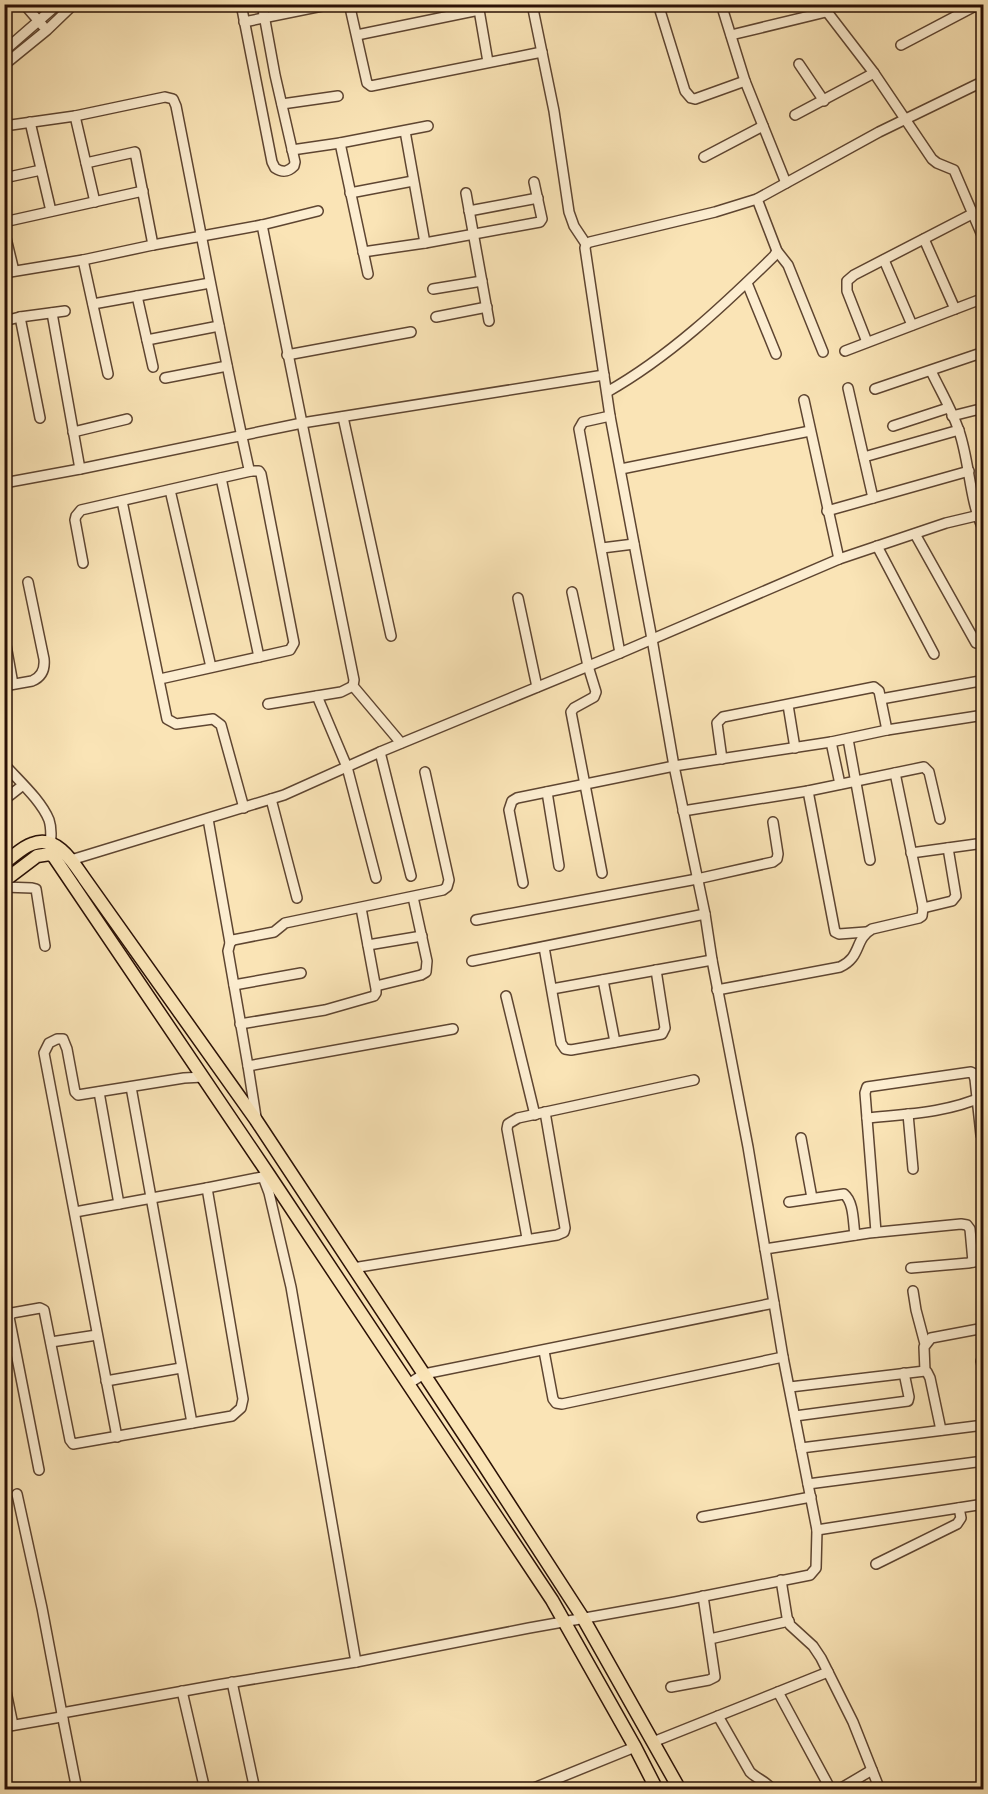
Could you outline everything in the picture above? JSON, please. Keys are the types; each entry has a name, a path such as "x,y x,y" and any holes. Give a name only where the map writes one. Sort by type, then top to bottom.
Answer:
{"main road":[{"path":"4,863 33,843 39,842 50,849 565,1622 657,1790"},
{"path":"4,881 55,845 71,860 272,1143 424,1374 582,1618 680,1790"},
{"path":"256,1155 272,1143"}],"street":[{"path":"24,4 47,30"},
{"path":"4,51 58,4"},
{"path":"4,65 47,30 74,4"},
{"path":"241,4 272,162 275,168 285,172 294,166 292,150 262,4"},
{"path":"358,4 354,5 351,10 367,83 370,86 542,52"},
{"path":"4,1682 9,1726 61,1718 182,1691 356,1662 810,1575 817,1566 817,1530 783,1357 748,1147 717,990 705,914 674,766 610,416 586,244 574,226 569,212 554,111 532,4"},
{"path":"658,4 686,91 691,98 695,99 745,81"},
{"path":"721,4 745,81 786,183"},
{"path":"901,45 979,4"},
{"path":"244,22 322,6"},
{"path":"357,35 479,7 488,62"},
{"path":"731,35 823,8 874,73 932,159 954,170 984,240"},
{"path":"799,63 824,101"},
{"path":"795,115 874,73"},
{"path":"255,79 275,75"},
{"path":"586,244 715,212 757,199 905,119 984,81"},
{"path":"282,104 338,96"},
{"path":"4,126 75,116 165,97 173,99 227,366 251,471"},
{"path":"75,116 95,202"},
{"path":"30,122 51,211"},
{"path":"292,150 428,126"},
{"path":"704,157 763,126"},
{"path":"405,131 425,243"},
{"path":"340,143 368,274"},
{"path":"86,163 135,152 153,245"},
{"path":"4,178 41,170"},
{"path":"350,193 413,181"},
{"path":"363,252 540,222 542,219 534,182"},
{"path":"4,222 143,191"},
{"path":"466,193 489,321"},
{"path":"469,211 537,198"},
{"path":"757,199 777,250 788,265 823,352"},
{"path":"4,230 9,272 262,225 318,211"},
{"path":"867,342 847,291 847,281 854,275 972,214"},
{"path":"262,225 354,680 353,686 401,743"},
{"path":"924,239 955,309"},
{"path":"607,392 636,374 710,317 774,256 777,250"},
{"path":"83,260 108,374"},
{"path":"884,260 912,325"},
{"path":"433,289 482,281"},
{"path":"93,304 210,283"},
{"path":"747,283 776,354"},
{"path":"137,296 153,367"},
{"path":"845,351 984,298"},
{"path":"436,317 487,307"},
{"path":"4,321 65,311"},
{"path":"52,313 80,469"},
{"path":"20,317 40,418"},
{"path":"147,340 219,326"},
{"path":"288,355 411,332"},
{"path":"875,389 984,352"},
{"path":"165,378 227,366"},
{"path":"931,371 959,430 984,531"},
{"path":"4,483 302,423 604,375"},
{"path":"848,388 873,498"},
{"path":"804,400 839,559"},
{"path":"893,426 950,412 984,408"},
{"path":"610,416 583,422 579,429 620,653"},
{"path":"343,417 391,636"},
{"path":"73,432 127,419"},
{"path":"621,469 810,430"},
{"path":"864,457 959,430"},
{"path":"83,563 75,520 78,512 251,471 258,470 261,474 294,638 292,647 290,650 160,679"},
{"path":"827,511 969,471"},
{"path":"221,478 259,657"},
{"path":"170,489 211,667"},
{"path":"122,501 160,679 165,715 171,723 176,724 213,719 221,724 244,808"},
{"path":"71,860 271,800 839,559 980,515"},
{"path":"915,534 976,643"},
{"path":"602,548 634,544"},
{"path":"877,546 934,654"},
{"path":"4,634 9,685 37,679 44,665 28,582"},
{"path":"572,592 596,695 571,712 602,873"},
{"path":"518,598 537,687"},
{"path":"881,699 980,681"},
{"path":"268,704 341,692 353,686"},
{"path":"722,759 717,727 719,719 723,717 874,687 879,691 887,730"},
{"path":"317,696 347,767 376,878"},
{"path":"788,705 795,748"},
{"path":"523,883 509,810 512,801 517,798 674,766 795,748 887,730 984,715"},
{"path":"848,739 870,860"},
{"path":"831,742 840,784"},
{"path":"380,752 411,876"},
{"path":"4,764 43,809 51,832 50,849"},
{"path":"683,811 808,791 924,767 929,772 940,819"},
{"path":"230,943 233,940 274,932 285,923 443,890 449,884 425,772"},
{"path":"717,990 840,967 852,959 866,932 872,928 922,916 923,908 895,773"},
{"path":"4,800 23,785"},
{"path":"808,791 835,932 839,934 866,932"},
{"path":"547,792 560,866"},
{"path":"271,800 297,898"},
{"path":"208,819 230,943 228,951 249,1066 256,1120"},
{"path":"476,920 697,879 773,862 777,859 778,849 773,822"},
{"path":"911,853 984,843"},
{"path":"923,908 952,901 956,896 948,848"},
{"path":"4,887 36,889 45,946"},
{"path":"376,987 426,972 427,961 413,897"},
{"path":"240,1024 325,1010 374,996 376,987 361,908"},
{"path":"472,961 705,914"},
{"path":"368,945 422,936"},
{"path":"544,947 561,1043 566,1049 658,1036 664,1031 656,970"},
{"path":"552,989 712,960"},
{"path":"234,985 301,973"},
{"path":"603,980 615,1042"},
{"path":"353,1268 564,1232 540,1113 506,996"},
{"path":"249,1066 453,1029"},
{"path":"117,1437 44,1053 49,1042 60,1038 65,1044 76,1094 81,1095 183,1078 203,1077"},
{"path":"876,1232 865,1090 870,1086 970,1072 974,1076 980,1097 981,1135"},
{"path":"527,1238 507,1129 512,1120 694,1080"},
{"path":"131,1087 192,1423"},
{"path":"99,1092 119,1204"},
{"path":"867,1118 940,1110 980,1097"},
{"path":"908,1114 913,1169"},
{"path":"801,1138 813,1198"},
{"path":"75,1212 266,1176 291,1287 356,1662"},
{"path":"39,1470 9,1316 12,1313 42,1309 45,1313 71,1442 77,1445 232,1416 241,1408 243,1403 207,1188"},
{"path":"789,1202 844,1194 850,1202 855,1235"},
{"path":"765,1249 876,1232 953,1225 968,1226 971,1233 973,1262"},
{"path":"911,1268 984,1260"},
{"path":"913,1291 926,1344"},
{"path":"408,1384 424,1374 774,1303"},
{"path":"941,1430 930,1378 925,1371 923,1352 926,1344 932,1338 984,1328"},
{"path":"51,1342 97,1335"},
{"path":"544,1351 553,1399 555,1403 562,1404 783,1357"},
{"path":"981,1360 984,1373"},
{"path":"106,1381 181,1368"},
{"path":"790,1387 925,1371"},
{"path":"795,1416 908,1401 904,1373"},
{"path":"801,1448 984,1425"},
{"path":"808,1484 984,1461"},
{"path":"17,1494 42,1608 77,1790"},
{"path":"702,1517 811,1497"},
{"path":"817,1530 984,1504"},
{"path":"876,1564 957,1524 961,1518 959,1508"},
{"path":"781,1580 790,1625 813,1646 828,1672 853,1722 880,1790"},
{"path":"671,1687 715,1677 703,1596"},
{"path":"710,1639 789,1621"},
{"path":"653,1742 828,1672"},
{"path":"232,1682 255,1790"},
{"path":"182,1691 205,1790"},
{"path":"778,1692 831,1790"},
{"path":"718,1716 750,1772 773,1790"},
{"path":"530,1790 635,1747"},
{"path":"838,1790 872,1770"}]}
